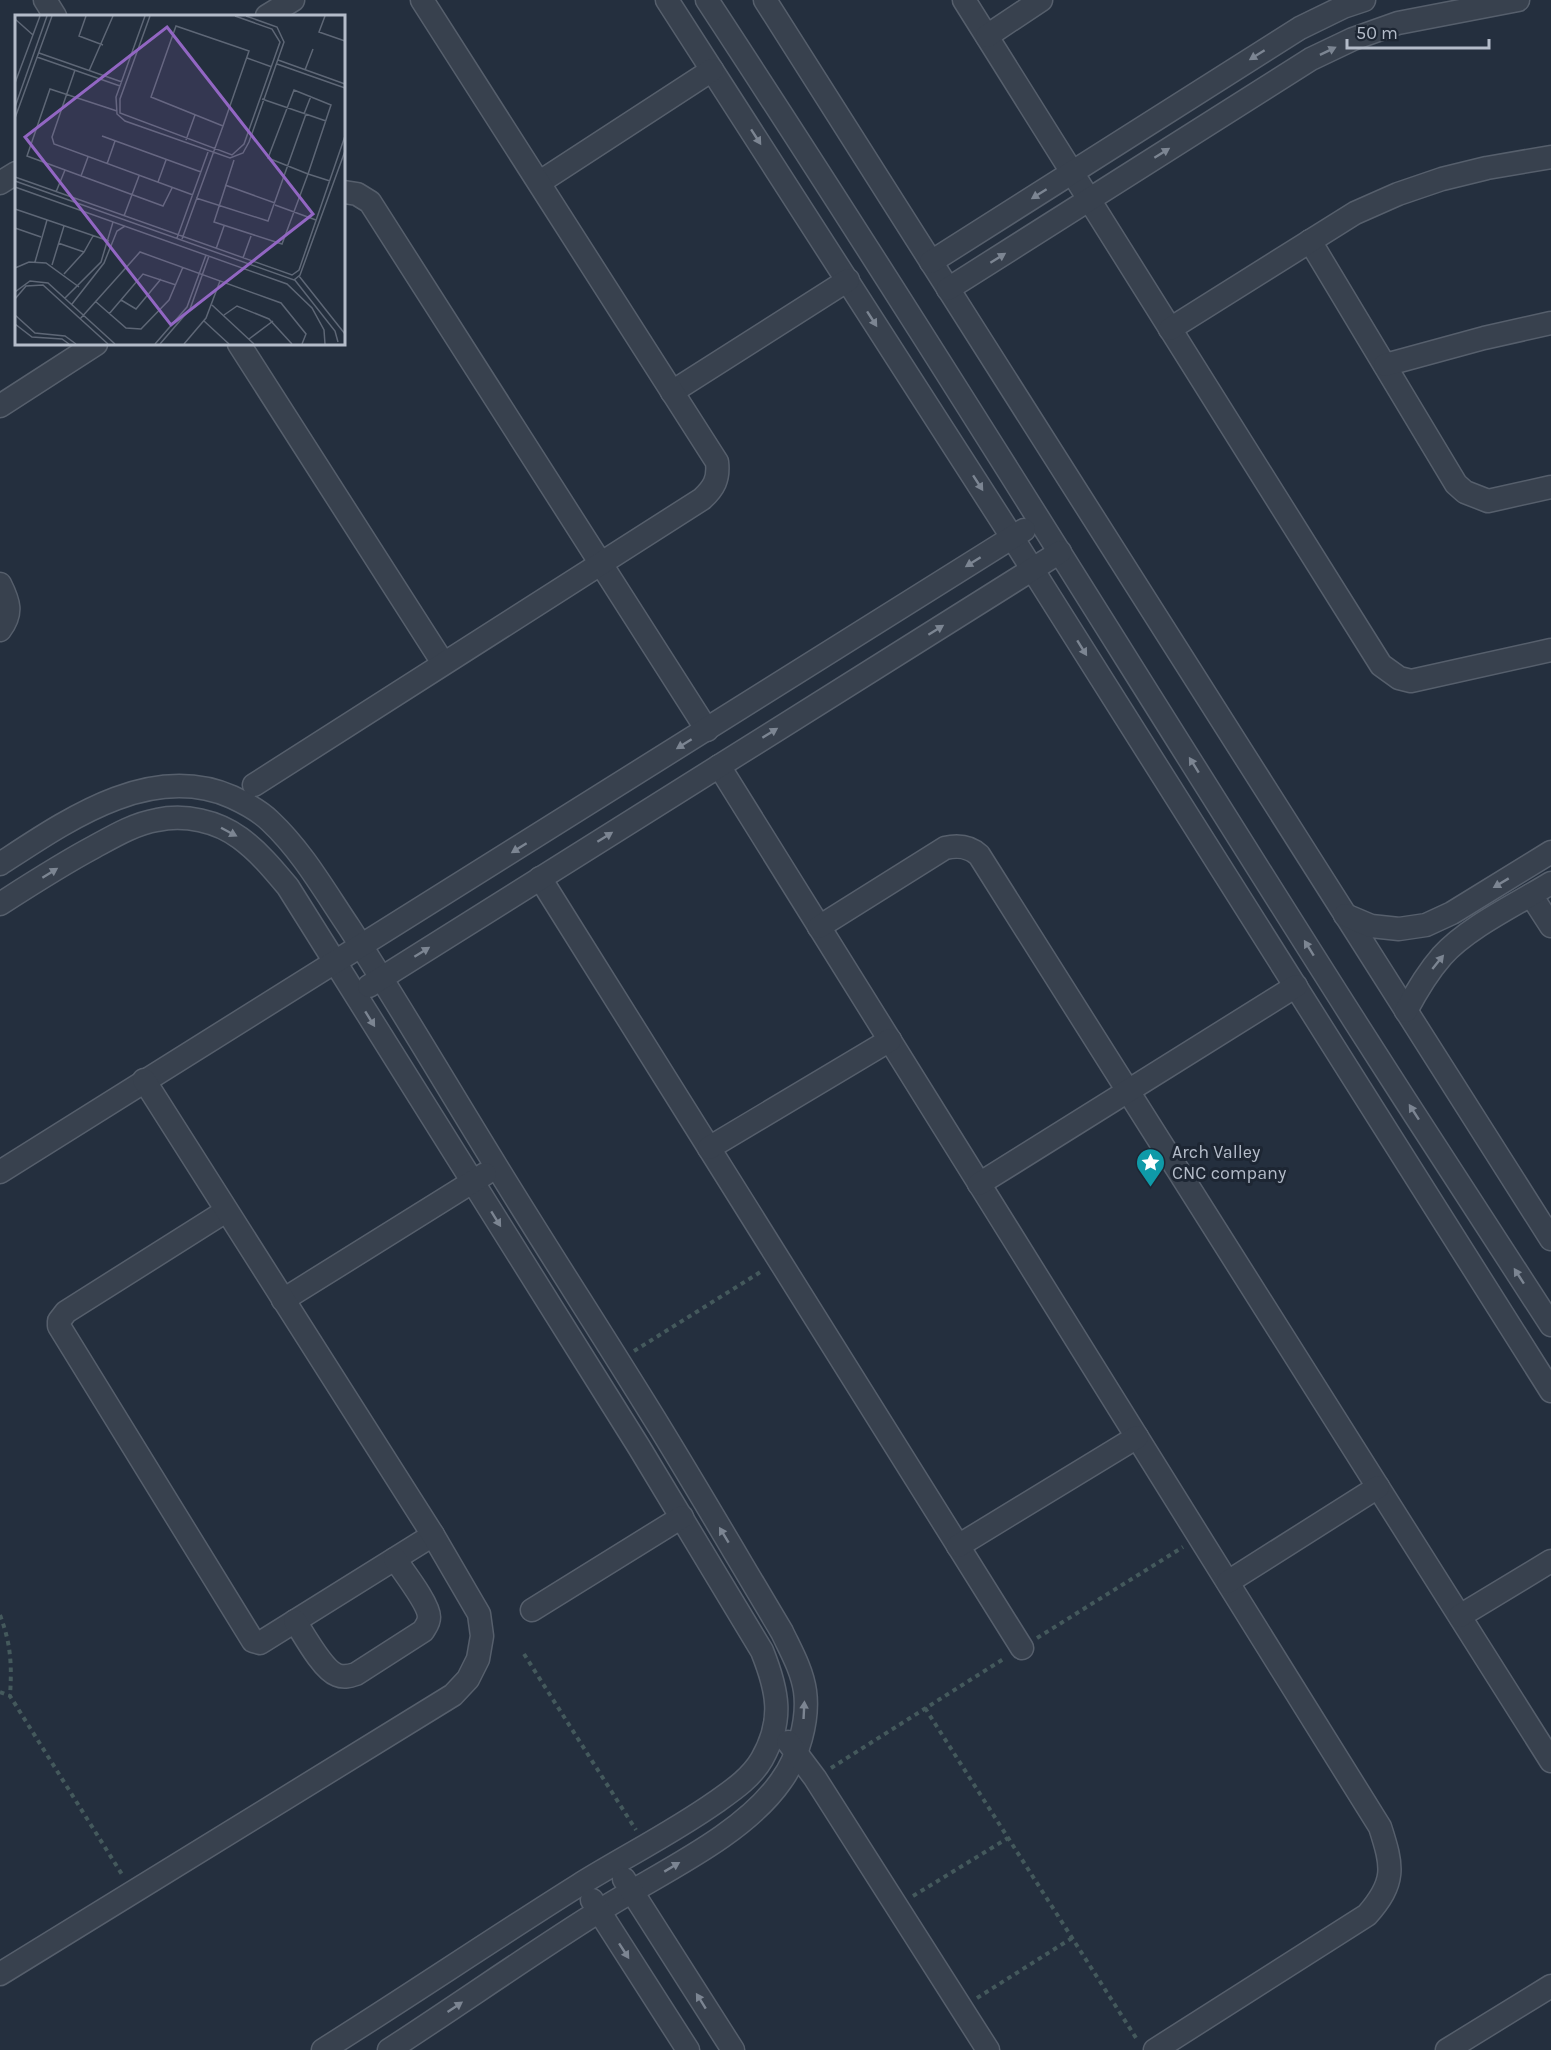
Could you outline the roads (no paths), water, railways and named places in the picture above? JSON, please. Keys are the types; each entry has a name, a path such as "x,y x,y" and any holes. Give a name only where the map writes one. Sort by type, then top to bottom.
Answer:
{"street":[{"path":"45,0 54,15"},
{"path":"269,15 293,0"},
{"path":"254,785 702,499 716,482 717,462 423,0"},
{"path":"667,0 1012,537 1330,1040 1544,1364 1551,1391"},
{"path":"707,0 842,206 1041,519 1214,798 1551,1325"},
{"path":"765,0 1551,1239"},
{"path":"964,0 1381,665 1399,678 1411,681 1551,650"},
{"path":"987,36 1041,0"},
{"path":"931,262 1300,28 1364,0"},
{"path":"948,289 1311,59 1353,39 1398,23 1518,0"},
{"path":"540,182 712,70"},
{"path":"740,113 769,95"},
{"path":"1170,329 1355,213 1398,194 1442,179 1551,157"},
{"path":"0,183 15,174"},
{"path":"345,192 357,194 370,202 707,730"},
{"path":"813,225 842,206"},
{"path":"1310,242 1456,484 1465,492 1488,501 1551,487"},
{"path":"672,392 848,280"},
{"path":"1385,365 1484,338 1551,323"},
{"path":"0,406 94,345"},
{"path":"240,345 443,663"},
{"path":"0,1172 1041,519"},
{"path":"355,994 1060,552"},
{"path":"0,584 7,600 9,616 0,630"},
{"path":"807,667 827,697"},
{"path":"719,766 1380,1827 1389,1853 1390,1876 1382,1898 1367,1915 1155,2050"},
{"path":"0,864 51,830 111,801 133,792 158,786 178,786 216,792 231,797 267,818 291,843 362,947 662,1432 782,1632 797,1661 805,1692 804,1726 797,1752 781,1781 746,1818 715,1841 599,1911 389,2050"},
{"path":"1188,815 1214,798"},
{"path":"0,904 71,860 130,828 158,819 186,818 215,824 239,837 263,856 288,887 639,1447 762,1651 771,1673 777,1694 775,1726 771,1742 761,1761 745,1780 702,1812 582,1883 410,1993 336,2047"},
{"path":"549,829 570,859"},
{"path":"819,927 945,848 954,846 972,849 979,855 1551,1761"},
{"path":"1345,915 1371,926 1399,929 1426,925 1452,913 1551,852"},
{"path":"540,878 1022,1648"},
{"path":"1406,1011 1413,997 1443,955 1466,935 1551,883"},
{"path":"1531,896 1551,926"},
{"path":"979,1184 1296,986"},
{"path":"1330,1040 1356,1022"},
{"path":"709,1148 890,1040"},
{"path":"0,1974 453,1695 468,1679 478,1659 482,1636 479,1614 434,1534 144,1080"},
{"path":"283,1300 497,1167"},
{"path":"226,1211 66,1312 59,1321 59,1326 253,1641 260,1643 434,1534"},
{"path":"639,1447 662,1432"},
{"path":"958,1546 1137,1437"},
{"path":"1227,1582 1378,1487"},
{"path":"532,1610 682,1517"},
{"path":"295,1621 328,1670 337,1676 347,1677 356,1674 423,1630 428,1623 429,1615 425,1605 395,1559"},
{"path":"1460,1616 1551,1561"},
{"path":"775,1726 815,1778 988,2050"},
{"path":"615,1864 733,2050"},
{"path":"582,1883 688,2050"},
{"path":"1447,2050 1551,1986"},
{"path":"410,1993 430,2024"}],"place":[{"name":"Arch Valley CNC company","path":"1151,1188"}]}
